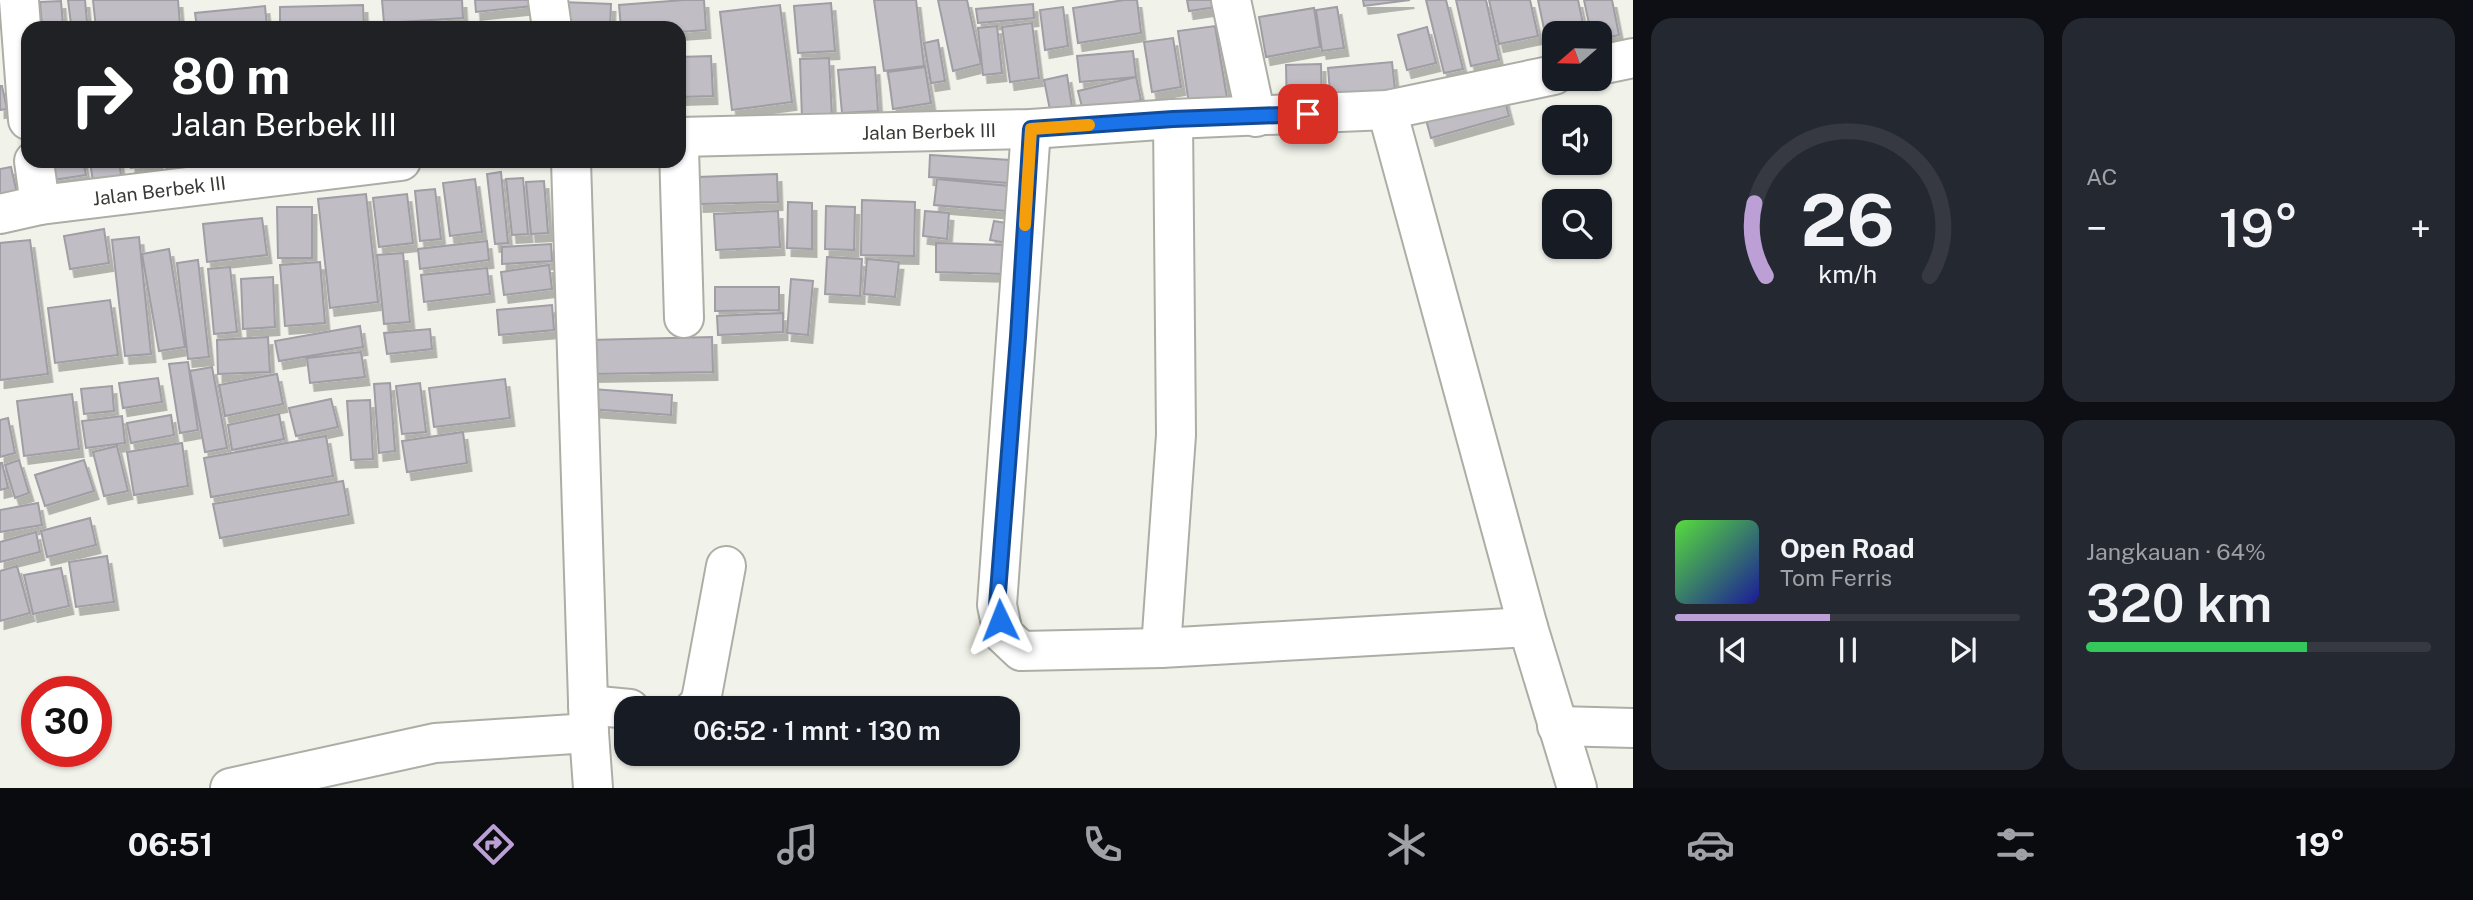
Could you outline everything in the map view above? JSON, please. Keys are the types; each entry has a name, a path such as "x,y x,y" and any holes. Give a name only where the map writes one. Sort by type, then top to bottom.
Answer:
{"street":[{"path":"19,0 21,27"},
{"path":"548,0 551,21"},
{"path":"1231,0 1256,117"},
{"path":"1612,62 1633,58"},
{"name":"Jalan Berbek III","path":"686,137 1031,129 1173,119 1387,110 1542,78"},
{"path":"1387,110 1528,627 1577,788"},
{"path":"1161,648 1177,435 1173,119"},
{"path":"1031,129 997,605 1003,634 1021,651 1161,648 1528,627"},
{"path":"35,168 40,205"},
{"name":"Jalan Berbek III","path":"0,214 40,205 344,168"},
{"path":"571,168 593,788"},
{"path":"680,168 684,318"},
{"path":"702,696 726,566"},
{"path":"230,788 435,743 614,713"},
{"path":"1557,726 1633,728"}],"building":[{"path":"68,0 85,0 87,21 71,21"},
{"path":"93,0 178,0 180,21 95,21"},
{"path":"382,0 462,0 463,18 384,21"},
{"path":"475,0 532,0 532,6 476,12"},
{"path":"704,0 706,30 686,31 686,21 620,21 619,5"},
{"path":"874,0 916,0 924,66 884,71"},
{"path":"938,0 967,0 981,64 953,71"},
{"path":"1137,0 1141,33 1078,43 1073,8"},
{"path":"1187,0 1222,0 1223,6 1189,11"},
{"path":"1363,0 1410,0 1364,6"},
{"path":"1426,0 1446,0 1463,69 1444,73"},
{"path":"1456,0 1486,0 1499,60 1471,66"},
{"path":"1489,0 1530,0 1538,36 1499,44"},
{"path":"1538,0 1578,0 1582,21 1542,21"},
{"path":"1584,0 1612,0 1619,35 1612,36 1612,21 1588,21"},
{"path":"61,1 63,21 42,21 40,2"},
{"path":"562,2 611,4 610,21 561,21"},
{"path":"831,3 835,51 798,53 794,6"},
{"path":"1033,4 1034,18 978,23 976,9"},
{"path":"363,5 364,21 280,21 280,7"},
{"path":"780,5 792,102 732,110 720,12"},
{"path":"265,6 266,21 196,21 195,13"},
{"path":"1063,7 1068,46 1045,50 1040,10"},
{"path":"1337,7 1344,48 1322,51 1316,10"},
{"path":"1314,8 1320,47 1266,57 1259,17"},
{"path":"1032,23 1039,78 1010,82 1002,27"},
{"path":"997,26 1002,73 983,75 978,28"},
{"path":"1215,26 1227,98 1189,104 1178,31"},
{"path":"1427,27 1436,63 1407,70 1398,35"},
{"path":"1173,38 1181,87 1152,92 1144,42"},
{"path":"938,40 945,81 931,83 924,43"},
{"path":"1133,51 1136,77 1080,82 1077,56"},
{"path":"711,56 713,96 686,97 686,57"},
{"path":"829,58 832,117 802,119 800,59"},
{"path":"1392,62 1396,99 1331,105 1328,68"},
{"path":"1321,64 1322,112 1287,113 1286,65"},
{"path":"875,67 878,111 842,113 838,70"},
{"path":"925,67 931,103 893,109 888,72"},
{"path":"1067,75 1072,107 1050,110 1044,80"},
{"path":"1136,77 1141,100 1084,115 1078,91"},
{"path":"2,86 7,109 0,110"},
{"path":"1503,93 1509,116 1431,138 1425,116"},
{"path":"930,155 1010,160 1008,183 929,177"},
{"path":"11,167 18,198 0,202 0,169"},
{"path":"38,168 84,168 86,175 40,182"},
{"path":"91,168 120,168 123,189 95,193"},
{"path":"167,168 186,168 186,170 167,172"},
{"path":"501,172 508,243 495,244 487,174"},
{"path":"777,174 778,202 699,204 698,177"},
{"path":"523,178 528,234 512,235 506,179"},
{"path":"475,179 482,232 450,236 443,183"},
{"path":"937,179 1009,186 1007,211 934,205"},
{"path":"544,181 548,233 531,234 526,182"},
{"path":"435,189 441,239 420,241 415,191"},
{"path":"366,194 378,302 330,308 318,199"},
{"path":"407,194 413,243 379,247 373,198"},
{"path":"862,200 915,202 914,256 861,255"},
{"path":"788,202 812,203 812,249 787,248"},
{"path":"826,206 855,207 854,250 825,249"},
{"path":"277,207 312,207 312,258 278,258"},
{"path":"778,211 780,247 716,250 714,214"},
{"path":"925,211 949,213 947,239 923,236"},
{"path":"262,218 267,255 207,262 203,224"},
{"path":"994,221 1012,224 1008,243 990,240"},
{"path":"104,229 109,263 70,269 64,236"},
{"path":"139,237 151,354 125,356 112,240"},
{"path":"30,240 48,374 0,380 0,243"},
{"path":"487,241 489,260 420,269 418,249"},
{"path":"936,243 1006,245 1005,274 936,272"},
{"path":"551,244 552,261 502,264 502,247"},
{"path":"169,249 185,347 159,351 142,254"},
{"path":"403,253 410,322 384,324 377,255"},
{"path":"827,257 862,259 860,296 825,294"},
{"path":"867,259 899,262 895,297 864,294"},
{"path":"198,260 209,357 188,359 177,263"},
{"path":"320,262 325,323 285,326 280,265"},
{"path":"549,265 552,289 504,295 501,272"},
{"path":"230,267 237,332 214,334 208,269"},
{"path":"487,268 490,294 424,302 421,275"},
{"path":"273,277 275,327 243,329 241,279"},
{"path":"791,279 813,281 808,335 787,333"},
{"path":"715,287 779,287 779,310 715,311"},
{"path":"110,300 118,355 55,363 48,308"},
{"path":"552,305 554,330 499,335 497,310"},
{"path":"783,313 783,332 718,335 717,316"},
{"path":"360,326 363,347 279,361 275,341"},
{"path":"430,329 432,349 387,354 384,333"},
{"path":"268,337 270,372 218,374 217,340"},
{"path":"712,337 713,372 590,374 589,340"},
{"path":"361,352 365,377 310,383 307,358"},
{"path":"188,362 198,430 180,433 169,364"},
{"path":"212,367 227,448 205,452 190,371"},
{"path":"277,374 283,404 225,416 219,385"},
{"path":"158,378 162,402 123,408 119,383"},
{"path":"505,379 510,418 434,427 429,388"},
{"path":"390,383 395,451 379,453 374,384"},
{"path":"420,383 426,432 402,434 396,386"},
{"path":"112,386 114,411 84,414 81,389"},
{"path":"592,389 672,395 671,415 590,409"},
{"path":"72,394 79,449 24,456 17,401"},
{"path":"331,399 338,427 296,436 289,408"},
{"path":"370,400 373,459 351,460 347,401"},
{"path":"279,414 284,439 232,450 228,425"},
{"path":"171,415 174,435 131,443 127,423"},
{"path":"122,416 125,443 86,448 82,421"},
{"path":"8,418 15,453 0,457 0,420"},
{"path":"463,432 467,463 407,472 402,441"},
{"path":"326,436 333,476 211,497 204,458"},
{"path":"182,443 188,486 134,495 127,452"},
{"path":"117,446 128,491 104,496 93,452"},
{"path":"19,460 29,493 15,498 5,465"},
{"path":"84,460 94,491 45,506 35,475"},
{"path":"0,463 8,488 0,490"},
{"path":"343,481 349,515 220,538 213,504"},
{"path":"38,503 42,525 0,532 0,510"},
{"path":"90,518 96,545 47,557 41,531"},
{"path":"36,532 40,552 0,562 0,542"},
{"path":"107,556 114,602 76,607 69,562"},
{"path":"17,566 30,613 0,621 0,571"},
{"path":"61,568 69,606 33,614 24,575"}],"slow traffic":[{"path":"1025,225 1031,129 1089,125"}],"route":[{"path":"1000,620 997,605 1031,129 1173,119 1308,114"}]}
